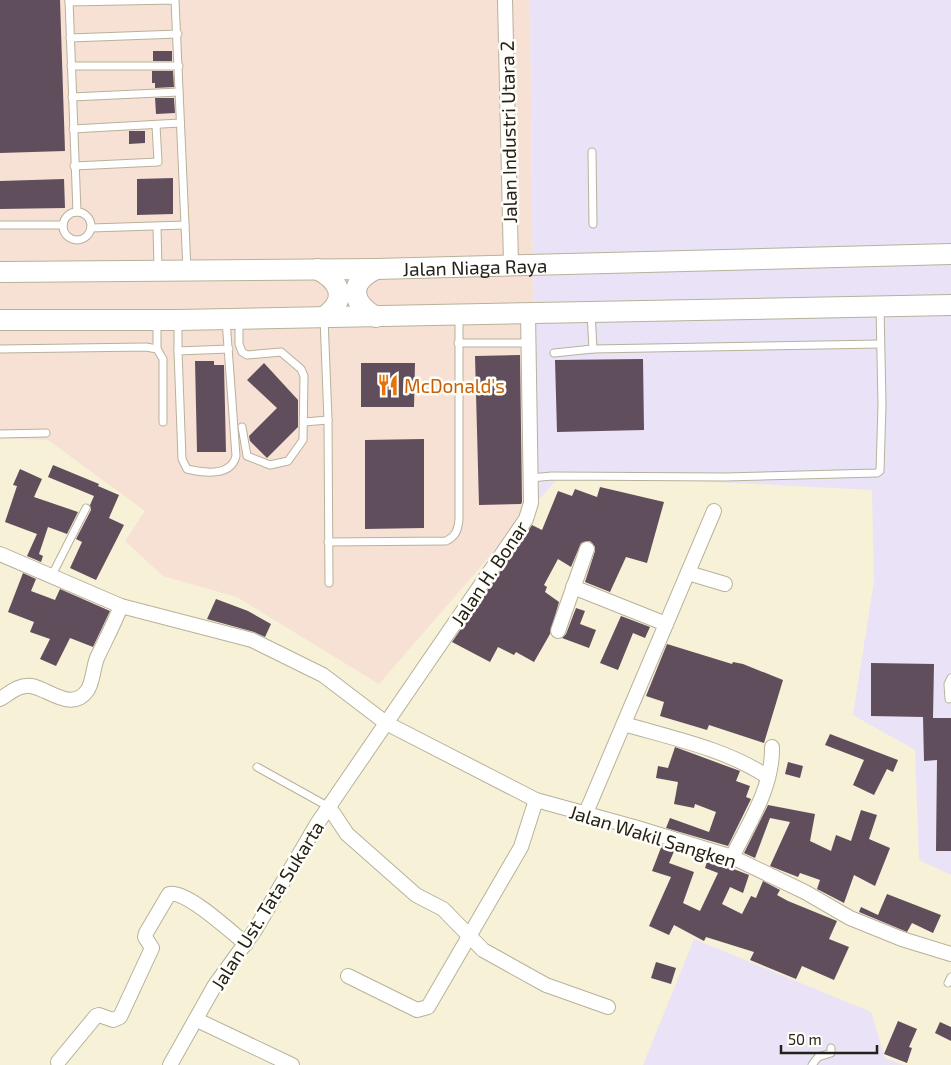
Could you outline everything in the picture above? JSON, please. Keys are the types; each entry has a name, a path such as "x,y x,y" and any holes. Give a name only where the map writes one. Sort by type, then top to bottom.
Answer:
{"main road":[{"name":"Jalan Niaga Raya","path":"0,272 376,269 951,254"},
{"path":"317,269 330,276 337,286 339,298 335,309 324,317"},
{"path":"376,269 363,275 356,286 356,298 363,309 376,317"},
{"path":"0,320 376,317 951,305"}],"street":[{"name":"Jalan Industri Utara 2","path":"505,0 511,264"},
{"name":"Jalan H. Bonar","path":"386,723 526,519 531,503 528,313"},
{"path":"585,815 714,511"},
{"path":"558,631 587,549"},
{"name":"Jalan Wakil Sangken","path":"0,554 121,606 252,640 323,675 386,723 536,800 585,815 634,826 732,858 805,892 850,918 902,939 951,954"},
{"path":"688,573 725,584"},
{"path":"573,587 666,624"},
{"path":"0,700 18,688 31,686 55,696 75,700 81,697 88,690 96,659 121,606"},
{"name":"Jalan Ust. Tata Sukarta","path":"175,1063 215,985 246,944 329,807 386,723"},
{"path":"624,724 699,746 739,761 768,777"},
{"path":"732,858 761,798 768,777 772,747"},
{"path":"348,976 416,1010 428,1007 521,847 536,800"},
{"path":"329,807 346,834 410,890 443,909 471,935 483,950 546,986 608,1007"},
{"path":"58,1062 96,1016 99,1015 113,1020 120,1017 152,948 145,937 146,933 169,894 174,893 191,900 246,944"},
{"path":"197,1020 292,1065"}],"lane":[{"path":"77,212 69,1 175,0 187,270"},
{"path":"70,38 178,34"},
{"path":"71,66 179,66"},
{"path":"72,97 179,92"},
{"path":"73,129 180,123"},
{"path":"74,166 158,162 156,125"},
{"path":"592,152 594,224"},
{"path":"77,212 86,216 92,223 86,237 73,240 66,234 63,225 68,216 77,212"},
{"path":"0,225 63,225"},
{"path":"91,228 185,225"},
{"path":"157,227 158,272"},
{"path":"530,478 552,476 745,477 878,473 880,471 882,405 880,307"},
{"path":"591,312 593,349"},
{"path":"328,542 446,541 453,538 457,532 459,519 459,315"},
{"path":"324,317 328,420 329,583"},
{"path":"178,320 184,465 187,469 194,471 220,471 229,470 234,465 236,456 229,348 232,319"},
{"path":"232,319 242,352 247,354 281,352 303,372 303,440 288,461 278,465 258,462 248,456 242,428"},
{"path":"157,320 157,349 163,360 163,422"},
{"path":"458,343 528,343"},
{"path":"554,353 593,349 880,344"},
{"path":"0,349 146,347 157,349"},
{"path":"178,351 229,348"},
{"path":"304,422 328,420"},
{"path":"0,434 46,433"},
{"path":"50,577 86,508"},
{"path":"949,699 948,684 951,678"},
{"path":"257,767 329,807"},
{"path":"812,1065 818,1057 831,1053 831,1048"}],"shaded area":[{"path":"0,0 530,0 535,504 379,684 237,597 163,576 125,541 145,511 48,440 0,438"},
{"path":"530,0 951,0 951,875 919,860 915,750 853,715 874,581 872,490 562,474 535,504"},
{"path":"694,939 871,1012 885,1058 904,1065 643,1065"}],"building":[{"path":"0,0 60,0 65,151 0,153"},
{"path":"153,51 172,51 172,61 153,61"},
{"path":"152,71 173,71 174,87 155,88 155,83 152,83"},
{"path":"155,98 174,98 175,113 156,114"},
{"path":"129,131 145,131 145,143 129,144"},
{"path":"173,178 173,214 137,215 137,179"},
{"path":"64,179 65,208 0,209 0,181"},
{"path":"520,355 522,502 521,504 479,505 475,356"},
{"path":"643,359 644,430 557,432 555,360"},
{"path":"195,361 214,361 214,365 224,365 226,452 197,452"},
{"path":"264,363 298,400 298,427 267,458 250,441 249,436 277,408 247,380"},
{"name":"McDonald's","path":"361,363 415,363 414,407 361,407"},
{"path":"424,439 424,528 365,529 365,440"},
{"path":"53,465 99,484 98,486 119,495 109,518 124,525 96,580 70,568 82,542 76,539 91,510 90,505 94,496 48,477"},
{"path":"20,469 42,479 34,497 78,512 67,534 48,527 39,554 43,556 41,562 27,556 37,534 5,522 17,486 13,485"},
{"path":"600,487 664,502 647,563 626,557 610,592 585,582 595,551 595,547 590,541 581,543 571,567 558,559 544,585 547,587 545,592 559,602 550,634 534,662 516,652 514,655 498,647 490,662 452,642 532,525 542,530 558,491 572,496 575,489 597,497"},
{"path":"23,573 36,579 31,591 55,600 60,589 110,611 93,647 70,638 56,666 40,659 50,639 30,632 34,622 8,612"},
{"path":"216,599 248,611 271,624 265,637 254,632 207,619"},
{"path":"576,608 585,611 580,624 596,630 589,648 562,638 566,634"},
{"path":"621,616 650,627 645,638 633,633 618,670 600,663"},
{"path":"667,644 732,664 733,662 743,664 783,680 764,743 709,725 707,730 660,716 664,702 646,696"},
{"path":"871,663 934,664 933,718 951,718 951,851 936,851 937,760 924,761 923,717 871,716"},
{"path":"830,734 898,760 893,772 887,769 874,795 853,785 864,760 825,745"},
{"path":"675,747 740,771 736,781 750,786 746,797 751,799 728,846 666,828 670,818 709,832 716,812 695,804 694,808 674,804 678,782 656,778 658,766 668,768"},
{"path":"788,762 803,766 800,778 785,774"},
{"path":"768,805 815,814 810,841 831,851 836,835 851,841 861,810 877,815 869,839 890,848 875,886 854,875 844,903 817,889 820,880 800,873 798,877 770,866 790,822 770,818 755,858 744,853"},
{"path":"662,845 675,849 669,863 694,872 683,903 700,911 718,873 705,868 708,859 749,875 743,893 730,887 722,904 742,914 751,896 756,898 763,881 780,890 777,895 788,901 837,921 829,939 849,947 834,980 802,966 796,979 750,960 754,952 706,937 704,941 674,925 669,935 649,926 671,877 652,871"},
{"path":"887,894 941,915 933,933 912,923 907,932 859,912 861,907 878,915"},
{"path":"656,962 676,968 671,984 651,978"},
{"path":"898,1021 917,1029 909,1047 912,1048 907,1063 884,1054"},
{"path":"940,1022 951,1027 951,1041 935,1033"}],"place":[{"name":"McDonald's","path":"388,385"}]}
